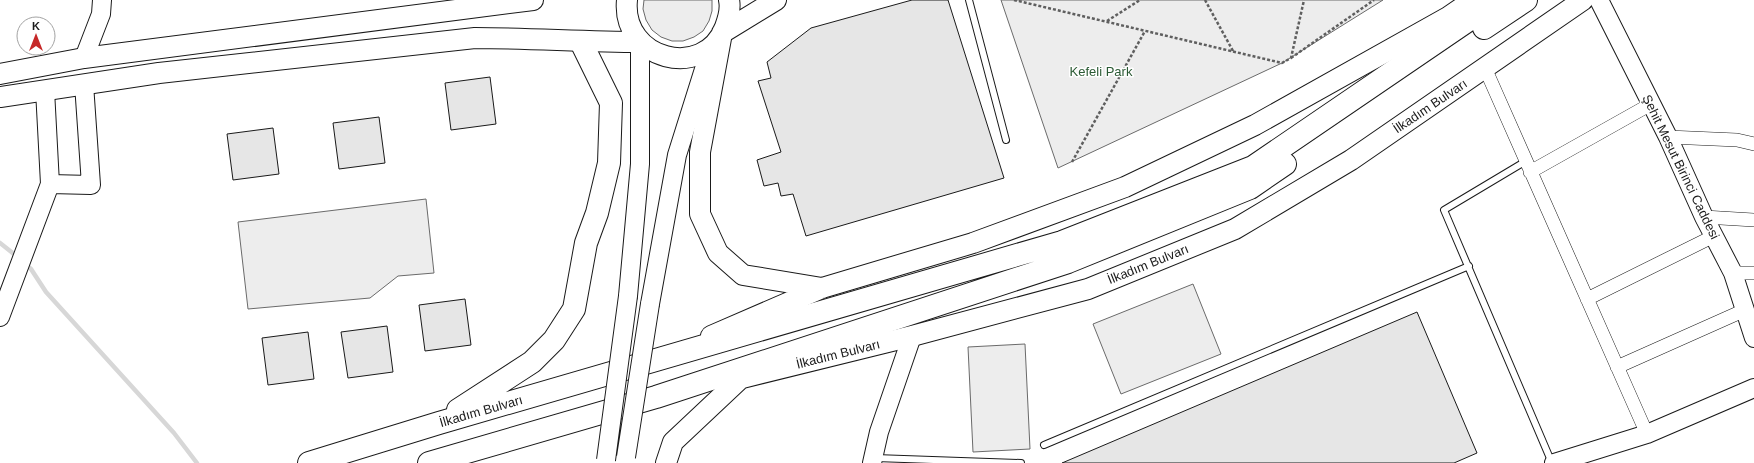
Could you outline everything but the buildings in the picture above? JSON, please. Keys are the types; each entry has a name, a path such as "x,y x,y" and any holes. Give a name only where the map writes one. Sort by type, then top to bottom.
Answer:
{"highway":[{"name":"İlkadım Bulvarı","path":"309,463 439,423 654,361 1065,252 1253,167 1498,0"},
{"name":"İlkadım Bulvarı","path":"433,462 656,397 1250,188 1526,0"},
{"path":"439,423 532,362 554,340 574,309 586,243 597,213 609,163 611,111 611,103 581,42"},
{"path":"433,462 476,463"}],"main road":[{"path":"84,58 101,14 102,0"},
{"path":"0,74 84,58 533,0"},
{"path":"627,0 626,11 630,28 640,42 653,52 668,58 684,58 699,54 712,45 722,33 776,0"},
{"path":"625,460 650,304 677,155 705,66 728,18 729,0"},
{"name":"İlkadım Bulvarı","path":"654,361 822,288 973,243 1125,187 1255,125 1448,17 1473,0"},
{"name":"İlkadım Bulvarı","path":"656,397 740,379 912,336 1088,289 1235,229 1351,160 1583,0"},
{"name":"Şehit Mesut Birinci Caddesi","path":"1599,0 1668,137 1704,217 1733,273 1754,338"},
{"path":"722,33 700,152 700,214 718,253 743,275 822,288"},
{"path":"8,96 159,73 475,38 524,38 581,42 640,42"},
{"path":"605,461 628,296 640,164 640,42"},
{"path":"50,184 91,184 84,84"},
{"path":"0,317 50,184 45,90"},
{"path":"873,460 879,432 912,336"},
{"path":"666,463 673,442 740,379"},
{"path":"1553,463 1647,434 1754,388"}],"street":[{"path":"1485,68 1647,434"},
{"path":"1528,166 1651,104"},
{"path":"1668,137 1736,140 1754,144"},
{"path":"1704,217 1754,220"},
{"path":"1587,299 1714,236"},
{"path":"1733,273 1754,273"},
{"path":"1617,367 1745,310"}],"lane":[{"path":"969,0 1006,140"},
{"path":"1528,166 1444,210 1553,463"},
{"path":"1044,445 1469,266"},
{"path":"873,460 1021,463"}],"path":[{"path":"1014,0 1282,63 1374,0"},
{"path":"1106,22 1140,0"},
{"path":"1205,0 1233,52"},
{"path":"1291,58 1304,0"},
{"path":"1072,162 1145,31"}],"shaded area":[{"path":"644,0 712,0 712,11 709,21 703,31 694,37 683,41 672,41 661,37 652,30 646,20 643,9"},
{"name":"Kefeli Park","path":"1001,0 1383,0 1282,63 1058,168"},
{"path":"426,199 434,273 398,276 370,298 248,309 238,222"},
{"path":"1193,284 1221,354 1121,394 1093,324"},
{"path":"1025,344 1030,449 973,452 968,347"}],"waterway":[{"path":"0,243 19,258"},
{"path":"24,263 31,269 46,292 174,433 197,463"}]}
